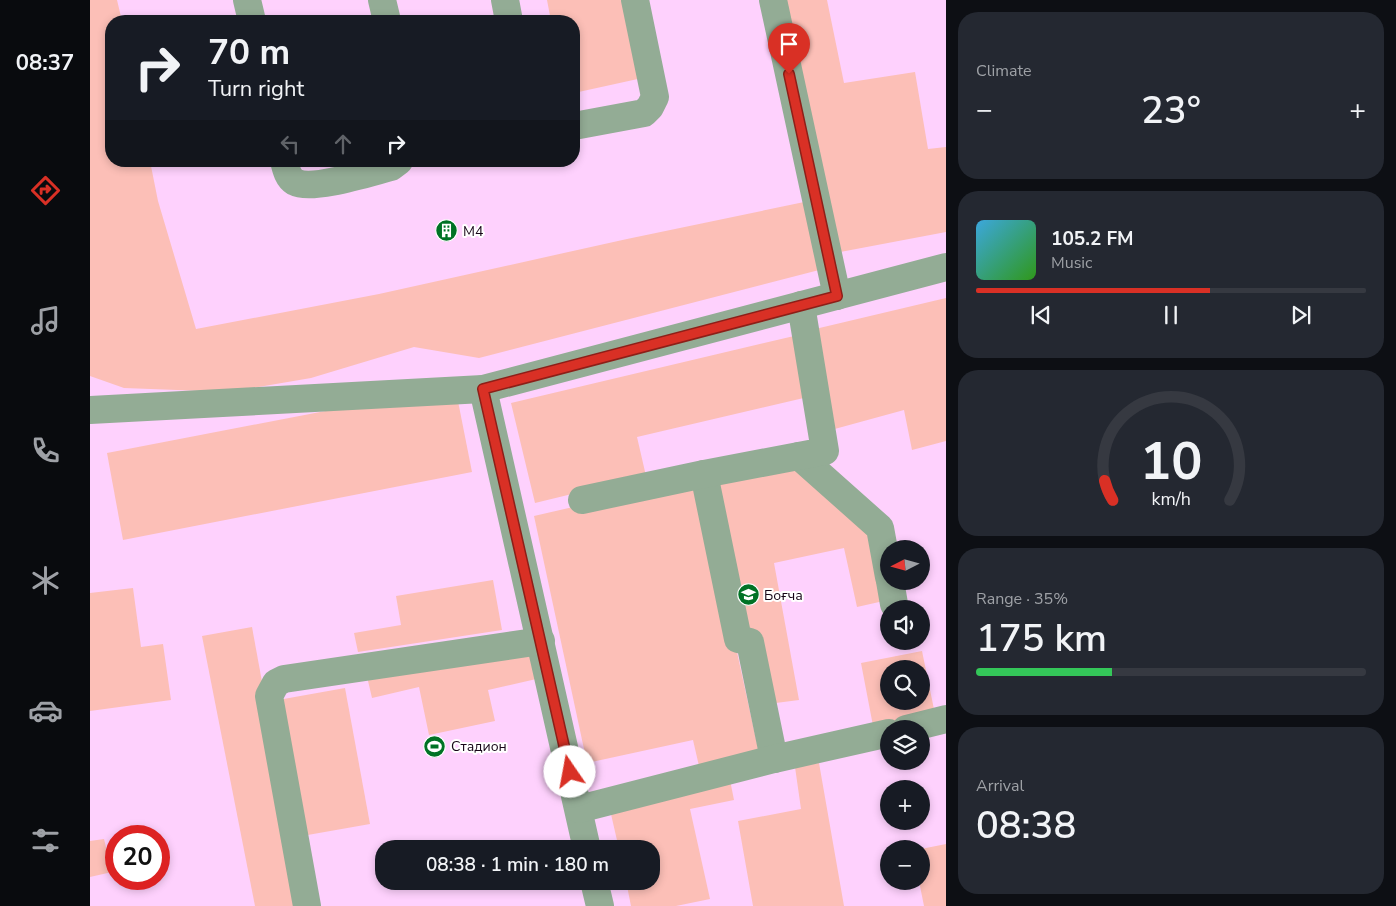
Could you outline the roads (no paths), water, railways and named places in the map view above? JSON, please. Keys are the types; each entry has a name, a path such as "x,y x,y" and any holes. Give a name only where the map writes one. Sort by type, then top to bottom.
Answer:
{"lane":[{"path":"247,0 251,15"},
{"path":"382,0 385,15"},
{"path":"505,0 508,15"},
{"path":"580,125 644,113 650,108 655,97 635,0"},
{"path":"773,0 837,296"},
{"path":"286,167 293,181 300,184 325,184 391,167"},
{"path":"90,410 483,389 946,267"},
{"path":"582,500 825,451 800,306"},
{"path":"483,389 585,840"},
{"path":"799,456 880,528 882,540"},
{"path":"704,474 738,639 750,642 774,759"},
{"path":"307,906 268,696 276,682 541,641"},
{"path":"930,723 946,719"},
{"path":"578,809 774,759 880,735"},
{"path":"596,890 600,906"}],"place":[{"name":"М4","path":"447,231"},
{"name":"Боғча","path":"748,595"},
{"name":"Стадион","path":"435,746"}]}
